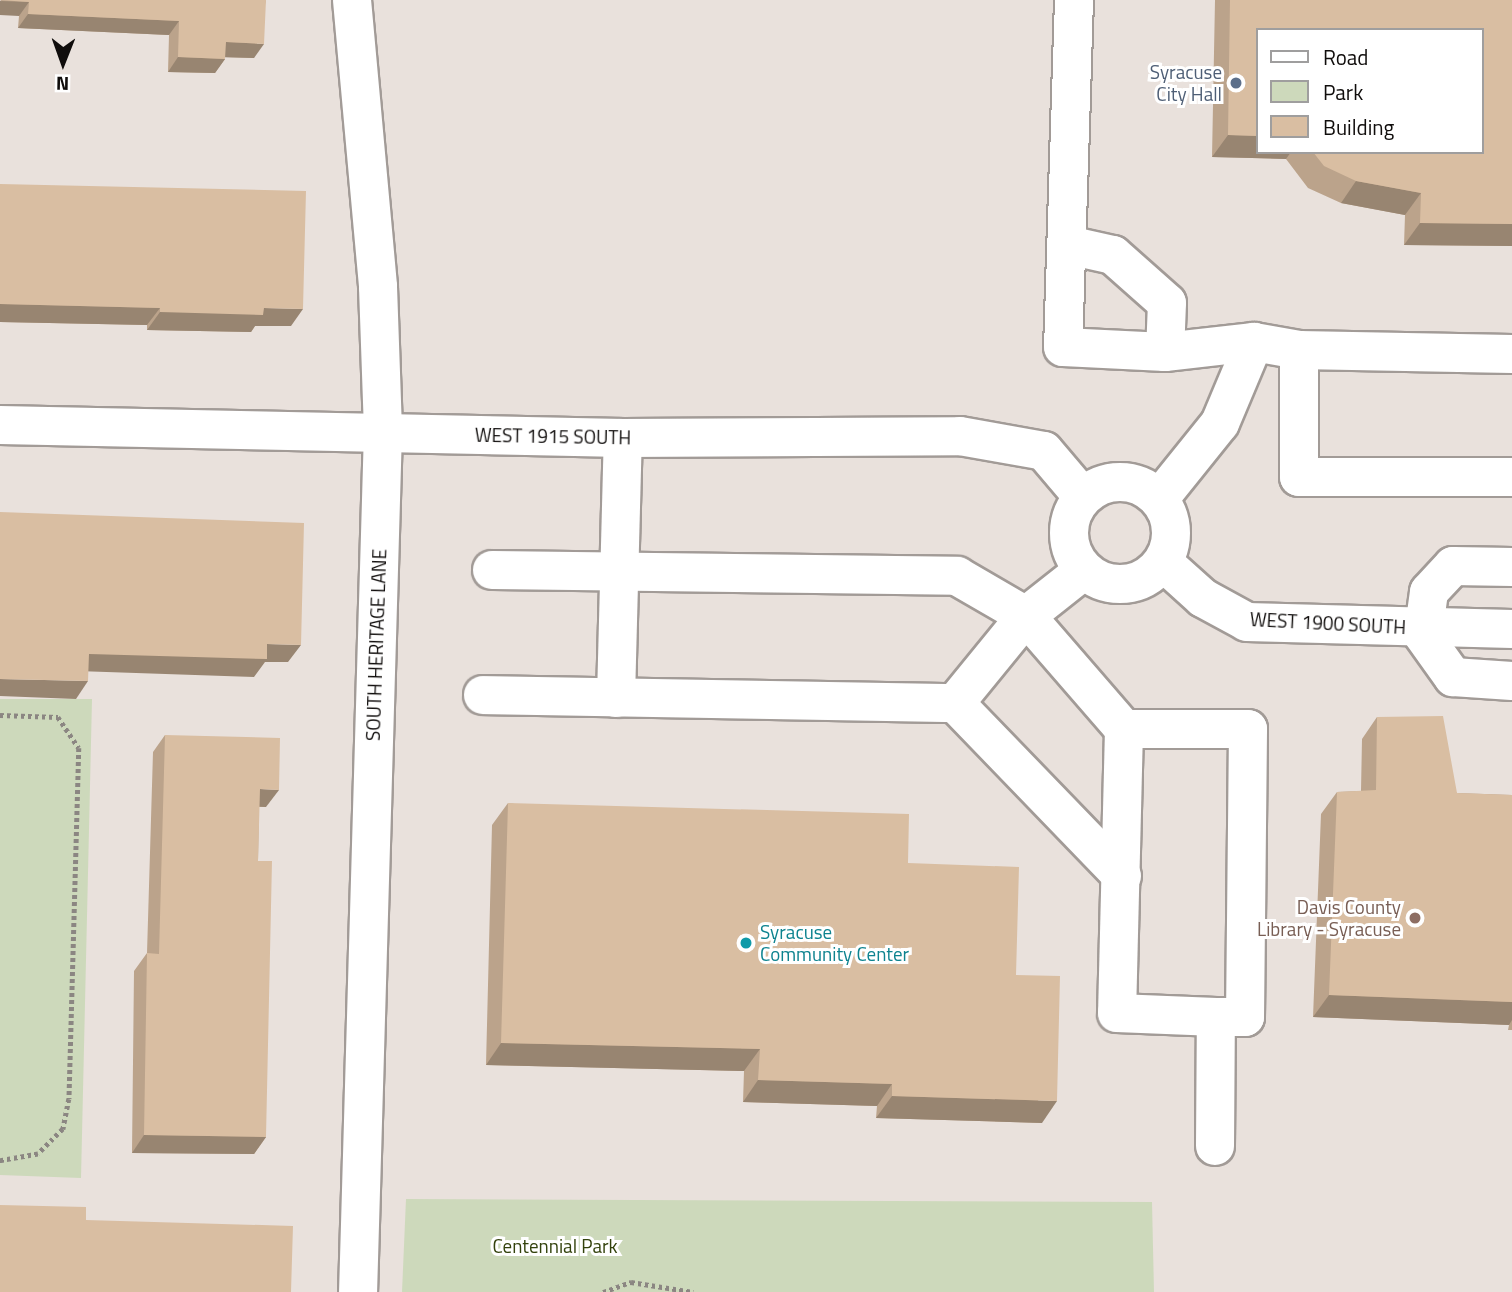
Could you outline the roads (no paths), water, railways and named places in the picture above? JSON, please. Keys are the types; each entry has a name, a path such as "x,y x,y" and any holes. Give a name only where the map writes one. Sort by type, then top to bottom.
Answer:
{"street":[{"name":"SOUTH HERITAGE LANE","path":"352,0 378,287 383,431 358,1292"},
{"path":"1074,0 1063,346 1165,352 1254,342 1298,350 1512,354"},
{"path":"1068,245 1113,255 1167,303 1165,352"},
{"path":"1159,499 1220,423 1254,342"},
{"path":"1298,350 1299,477 1512,477"},
{"name":"WEST 1915 SOUTH","path":"0,425 623,438 960,436 1044,451 1083,497"},
{"path":"616,698 622,569 623,438"},
{"path":"1113,483 1130,483 1159,499 1172,530 1163,562 1137,582 1120,585 1103,582 1084,570 1070,545 1069,528 1083,497 1113,483"},
{"name":"WEST 1900 SOUTH","path":"1163,562 1203,597 1247,622 1512,629"},
{"path":"1512,567 1453,566 1429,592 1423,635 1453,677 1512,681"},
{"path":"492,570 622,569 957,576 1026,616 1124,729 1117,1013 1245,1017 1248,729 1124,729"},
{"path":"955,703 1026,616 1084,570"},
{"path":"483,695 955,703 1122,876"},
{"path":"1215,1146 1216,1017"}],"place":[{"name":"Syracuse City Hall","path":"1236,83"},
{"name":"Davis County Library - Syracuse","path":"1415,918"},
{"name":"Syracuse Community Center","path":"746,943"}],"park label":[{"name":"Centennial Park","path":"555,1246"}]}
